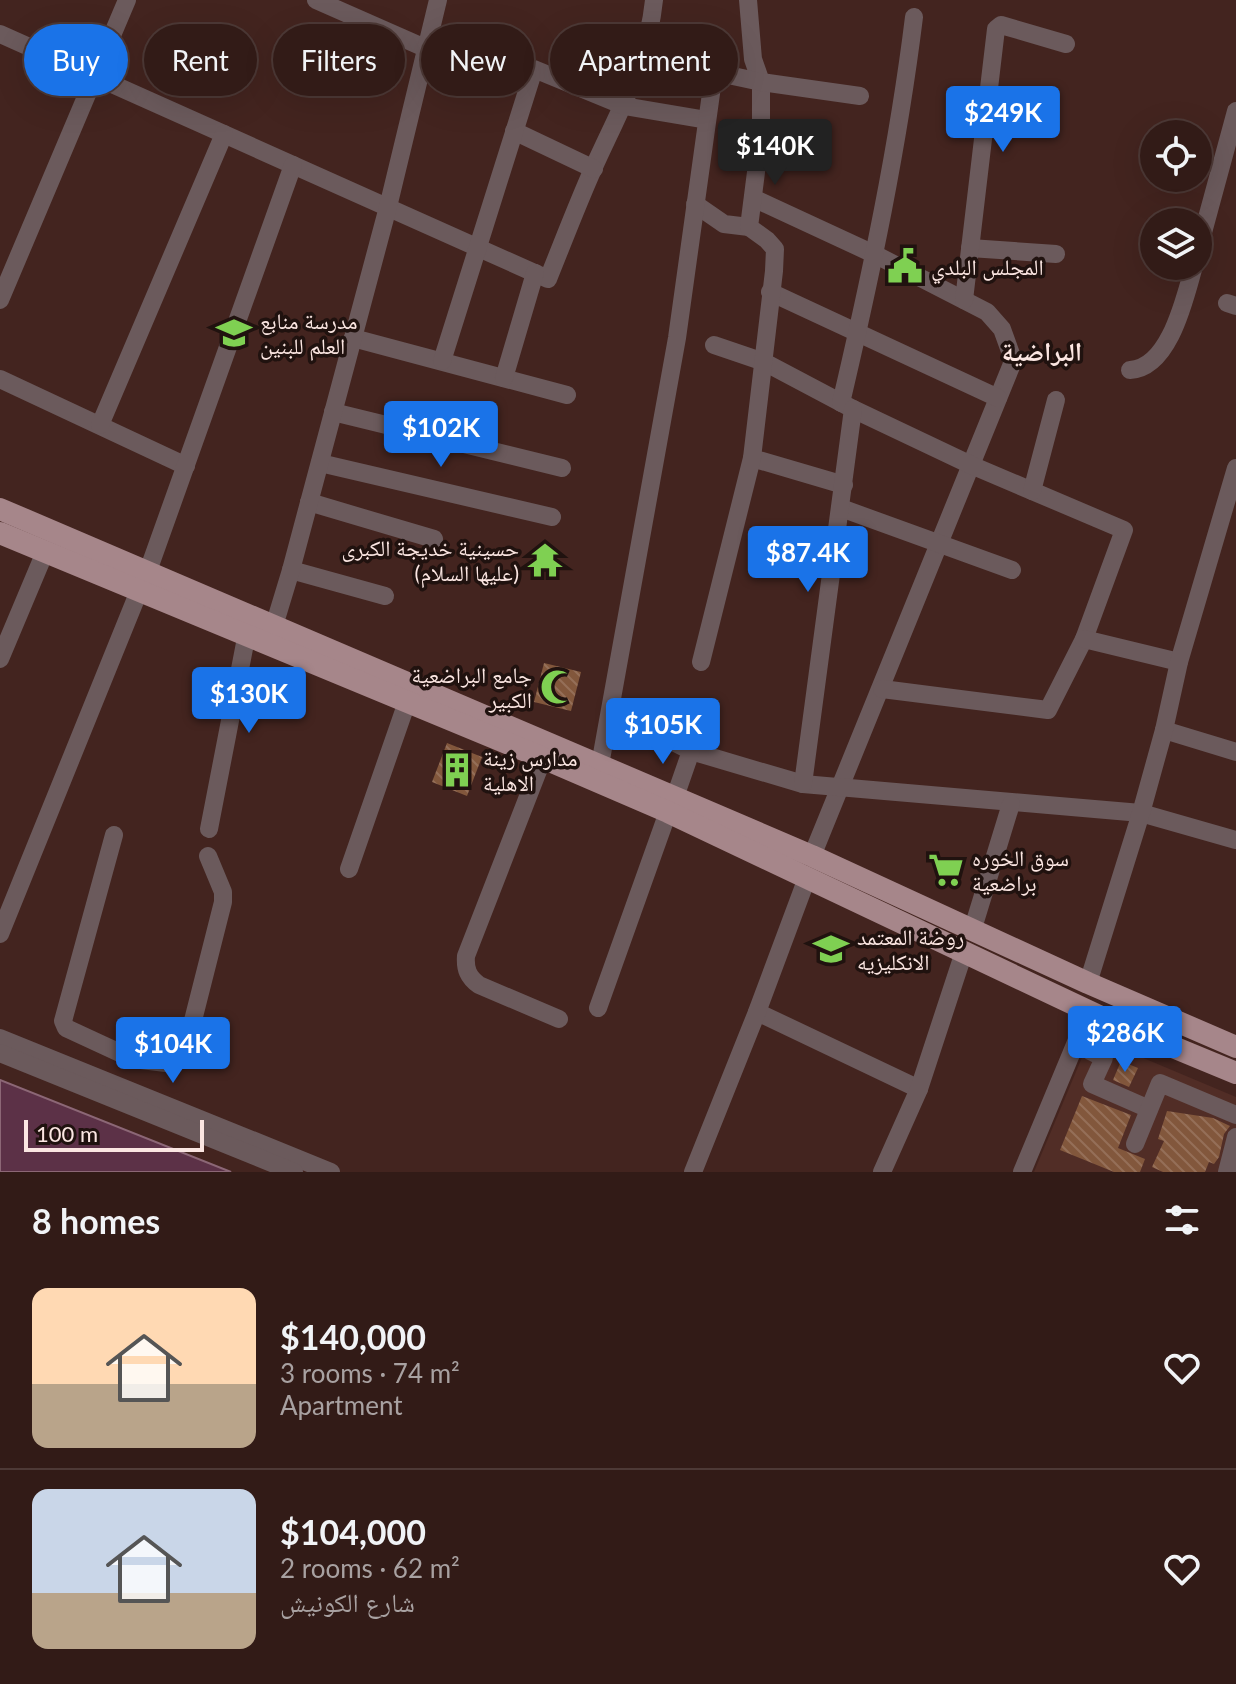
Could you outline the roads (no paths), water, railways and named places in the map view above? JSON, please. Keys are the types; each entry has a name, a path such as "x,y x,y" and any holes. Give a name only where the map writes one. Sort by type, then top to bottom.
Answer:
{"main road":[{"path":"0,509 247,633 543,758 671,804"},
{"path":"0,533 45,552 144,581 274,626 600,765 671,804 809,867 973,928 1088,983 1236,1047"},
{"path":"809,867 964,952 1089,1011 1236,1073"},
{"path":"1021,978 1032,956"}],"street":[{"path":"117,24 127,0"},
{"path":"316,0 341,5 421,46"},
{"path":"432,24 438,0"},
{"path":"128,91 548,279 644,54 652,26 654,0"},
{"path":"748,0 753,59 761,82 761,133 749,227"},
{"path":"803,784 844,485 847,406 857,334 876,255 903,103 914,17"},
{"path":"964,300 996,29 1001,25 1066,44"},
{"path":"0,34 24,45"},
{"path":"274,626 388,207 421,65"},
{"path":"442,361 534,69 624,106 707,120"},
{"path":"600,765 677,338 714,72 860,96"},
{"path":"0,300 87,96"},
{"path":"1210,208 1236,111"},
{"path":"514,131 594,169"},
{"path":"100,425 224,134"},
{"path":"0,934 144,581 293,165"},
{"path":"693,1172 757,1012 809,867 1012,364 1008,344 996,320 876,255 753,198"},
{"path":"695,204 724,224 749,227 775,249 752,458 701,662"},
{"path":"970,248 1056,254"},
{"path":"504,378 535,273"},
{"path":"1130,370 1141,369 1150,363 1169,338 1181,312 1190,280"},
{"path":"770,292 998,398"},
{"path":"353,338 567,395"},
{"path":"714,345 764,362 847,406 971,465 1124,530 1084,639 1048,710 882,689"},
{"path":"0,379 186,466"},
{"path":"1032,491 1056,400"},
{"path":"333,412 562,468"},
{"path":"752,458 844,485"},
{"path":"320,463 552,517"},
{"path":"1088,983 1141,813 1179,662 1236,468"},
{"path":"309,502 434,539"},
{"path":"841,508 1012,570"},
{"path":"0,659 45,552"},
{"path":"291,570 385,596"},
{"path":"209,829 247,633"},
{"path":"1084,639 1179,662"},
{"path":"349,869 407,702"},
{"path":"624,717 691,751 803,784 1141,813 1236,840"},
{"path":"1164,730 1236,751"},
{"path":"598,1008 691,751"},
{"path":"543,758 466,956 466,964 472,980 479,985 559,1019"},
{"path":"973,928 1011,804"},
{"path":"114,835 63,1021 66,1028 133,1059 174,1064 185,1052 223,902 223,892 208,856"},
{"path":"882,1172 919,1089 964,952"},
{"path":"1022,1172 1089,1011"},
{"path":"757,1012 919,1089"},
{"path":"0,1038 294,1172"},
{"path":"1090,1051 1104,1058 1092,1084 1149,1109"},
{"path":"118,1093 133,1059"},
{"path":"5,1060 118,1093 331,1172"},
{"path":"5,1060 267,1172"},
{"path":"1135,1144 1160,1083 1236,1115"},
{"path":"1227,1172 1236,1137"}],"place":[{"name":"المجلس البلدي","path":"905,266"},
{"name":"مدرسة منابع العلم للبنين","path":"234,333"},
{"name":"حسينية خديجة الكبرى (عليها السلام)","path":"545,560"},
{"name":"جامع البراضعية الكبير","path":"558,687"},
{"name":"مدارس زينة الاهلية","path":"457,770"},
{"name":"سوق الخوره براضعية","path":"946,870"},
{"name":"روضة المعتمد الانكليزيه","path":"831,949"}],"district":[{"name":"البراضية","path":"1042,351"}]}
